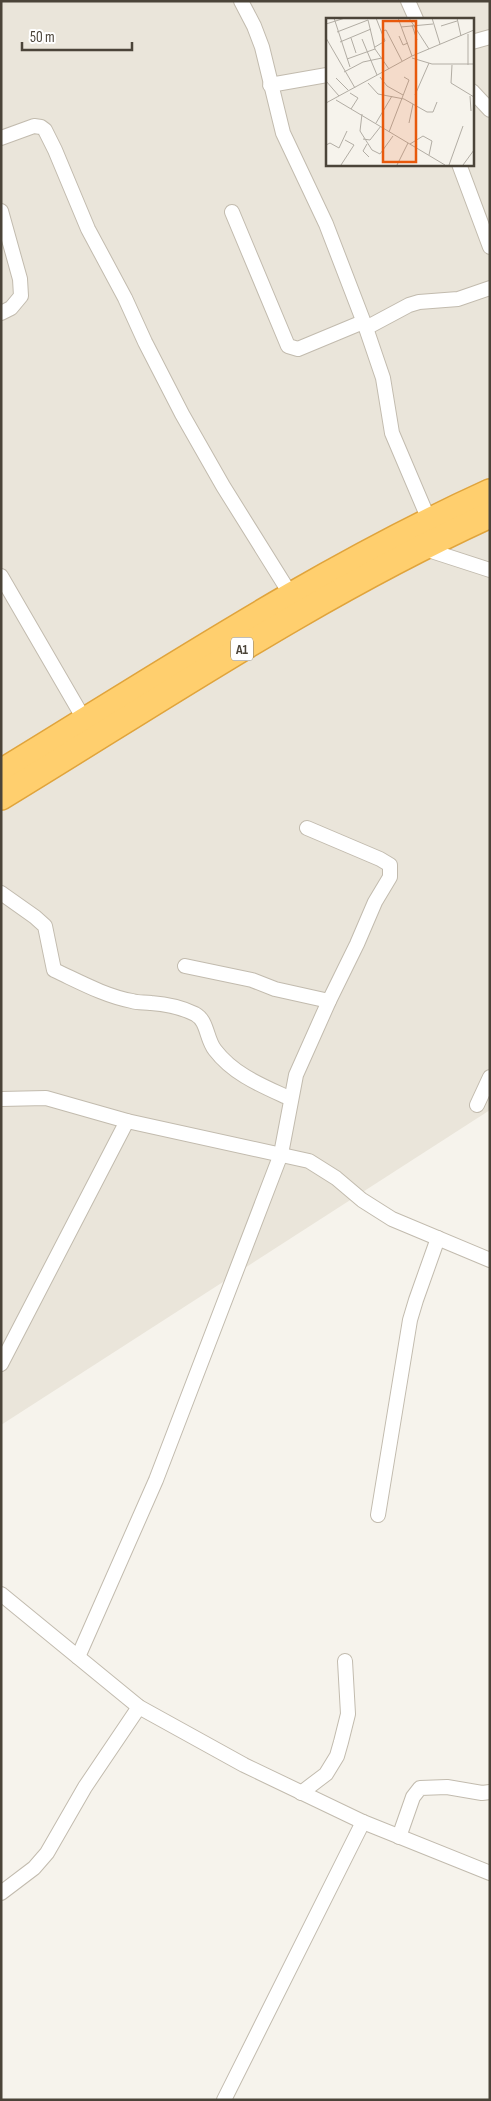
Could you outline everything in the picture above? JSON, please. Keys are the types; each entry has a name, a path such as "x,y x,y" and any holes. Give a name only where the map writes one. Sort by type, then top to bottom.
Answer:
{"highway":[{"name":"A1","path":"1,797 91,730 291,595 429,520 490,492"},
{"name":"A1","path":"1,772 91,730 421,547 490,515"}],"street":[{"path":"241,1 259,40 283,133 326,224 383,378 392,433 429,520"},
{"path":"408,1 416,18"},
{"path":"474,41 490,37"},
{"path":"270,85 326,75"},
{"path":"474,94 490,110"},
{"path":"1,138 34,126 44,130 55,150 88,229 126,298 145,342 182,414 223,486 291,595"},
{"path":"459,165 490,247"},
{"path":"1,212 20,279 20,296 11,308 1,313"},
{"path":"232,212 288,346 298,349 364,325 419,302 458,299 490,288"},
{"path":"421,547 490,570"},
{"path":"1,576 91,730"},
{"path":"78,1656 156,1480 281,1154 296,1075 375,902 390,877 390,865 380,858 307,828"},
{"path":"1,893 35,916 44,926 54,970 102,993 133,1002 153,1003 198,1015 205,1023 208,1039 215,1050 230,1066 244,1077 290,1099"},
{"path":"185,966 252,980 275,989 329,1000"},
{"path":"477,1106 490,1077"},
{"path":"1,1099 46,1098 209,1140 281,1154 309,1162 336,1178 362,1200 392,1219 490,1260"},
{"path":"1,1364 127,1120"},
{"path":"378,1514 410,1320 438,1238"},
{"path":"1,1594 139,1707 244,1765 301,1793 363,1822 490,1873"},
{"path":"301,1793 326,1774 337,1756 348,1714 345,1661"},
{"path":"1,1893 34,1868 47,1853 84,1786 139,1707"},
{"path":"399,1837 413,1797 420,1788 447,1787 482,1793 490,1792"},
{"path":"224,2100 363,1822"}],"shaded area":[{"path":"1,1 490,1 490,1110 1,1425"}]}
